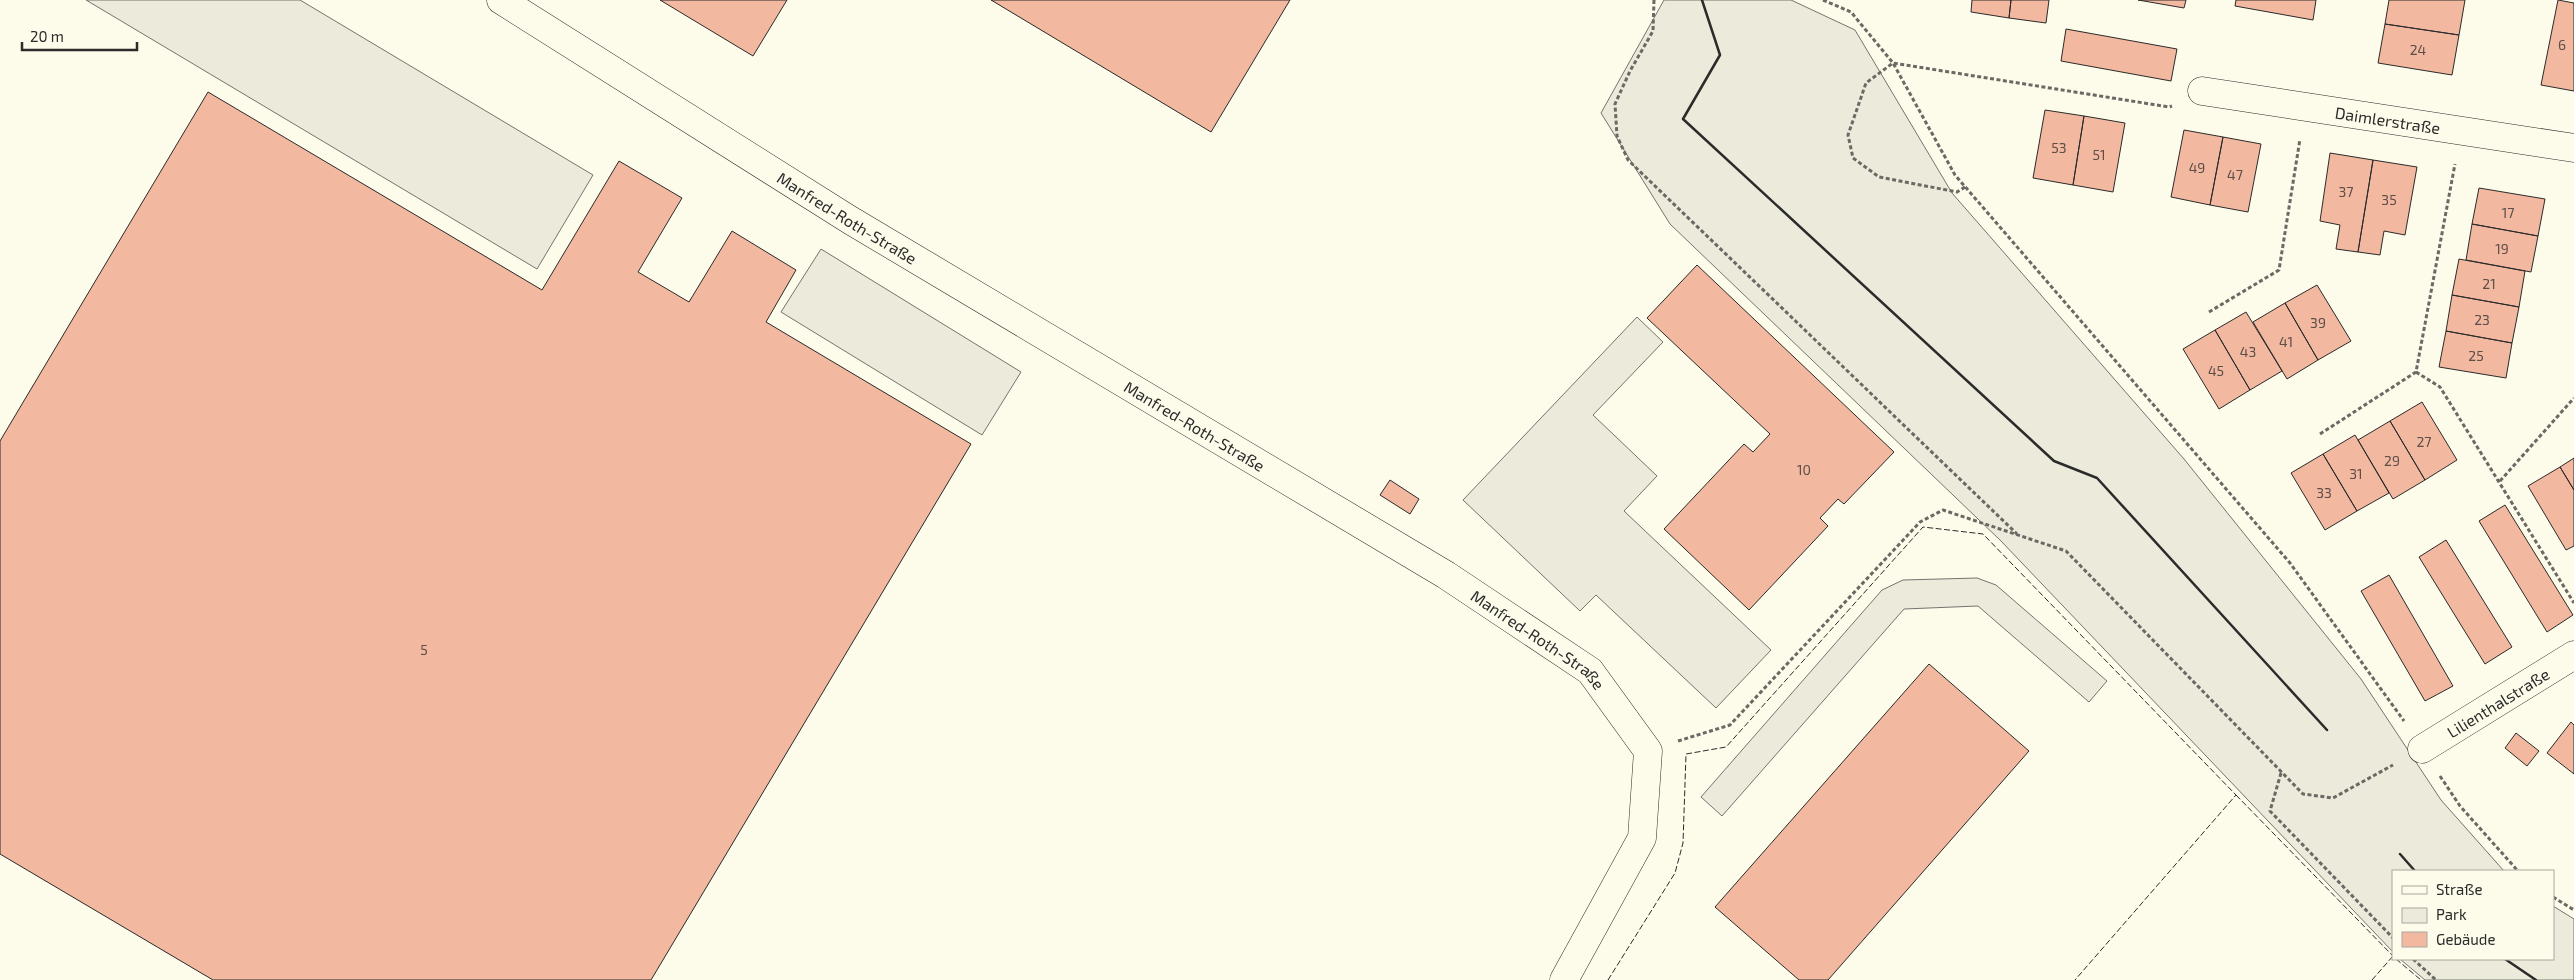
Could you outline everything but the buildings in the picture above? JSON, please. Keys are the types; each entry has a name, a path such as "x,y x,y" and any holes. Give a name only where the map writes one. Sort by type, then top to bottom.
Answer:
{"street":[{"name":"Manfred-Roth-Straße","path":"501,0 850,220 1446,575 1590,671 1648,751"},
{"name":"Daimlerstraße","path":"2202,91 2574,148"},
{"name":"Lilienthalstraße","path":"2422,749 2574,655"},
{"path":"1564,980 1642,838 1648,751"}],"path":[{"path":"1654,0 1653,31 1630,71 1615,104 1617,136 1628,160 2020,536"},
{"path":"1823,0 1850,12 1894,63 1955,175 2290,563 2381,688 2460,806 2517,870"},
{"path":"1965,187 1957,192 1879,177 1853,158 1848,135 1866,83 1894,63 2169,107 2202,91"},
{"path":"2209,312 2279,270 2306,106"},
{"path":"2320,434 2416,372 2462,131"},
{"path":"2416,372 2440,387 2574,603"},
{"path":"2500,481 2574,398"},
{"path":"1648,751 1730,725 1920,522 1943,510 2066,551 2303,794 2334,798 2422,749"},
{"path":"2281,773 2270,812 2392,937"},
{"path":"2554,898 2574,910"},
{"path":"2414,960 2436,980"}],"green space":[{"path":"1664,0 1791,0 1855,30 1952,193 2184,459 2361,679 2441,800 2503,870 2392,870 2392,951 2001,541 1670,224 1601,113"},
{"path":"2554,907 2574,919 2574,980 2425,980 2401,960 2554,960"}],"shaded area":[{"path":"86,0 300,0 593,175 537,269"},
{"path":"821,249 1021,372 982,435 781,312"},
{"path":"1637,317 1663,342 1593,415 1657,476 1624,511 1771,650 1716,708 1596,595 1580,611 1463,500"},
{"path":"1977,578 1996,585 2107,681 2089,702 1978,606 1904,609 1722,816 1701,797 1882,590 1903,580"}],"fence":[{"path":"1608,980 1675,873 1683,843 1686,754 1726,747 1923,527 1983,534 2236,795 2075,980"},
{"path":"2236,795 2392,955"},
{"path":"2372,980 2392,957"},
{"path":"2397,960 2421,980"}],"wall":[{"path":"1702,0 1720,55 1683,119 2054,461 2097,478 2327,730"},
{"path":"2400,854 2414,870"},
{"path":"2506,960 2536,980"}]}
